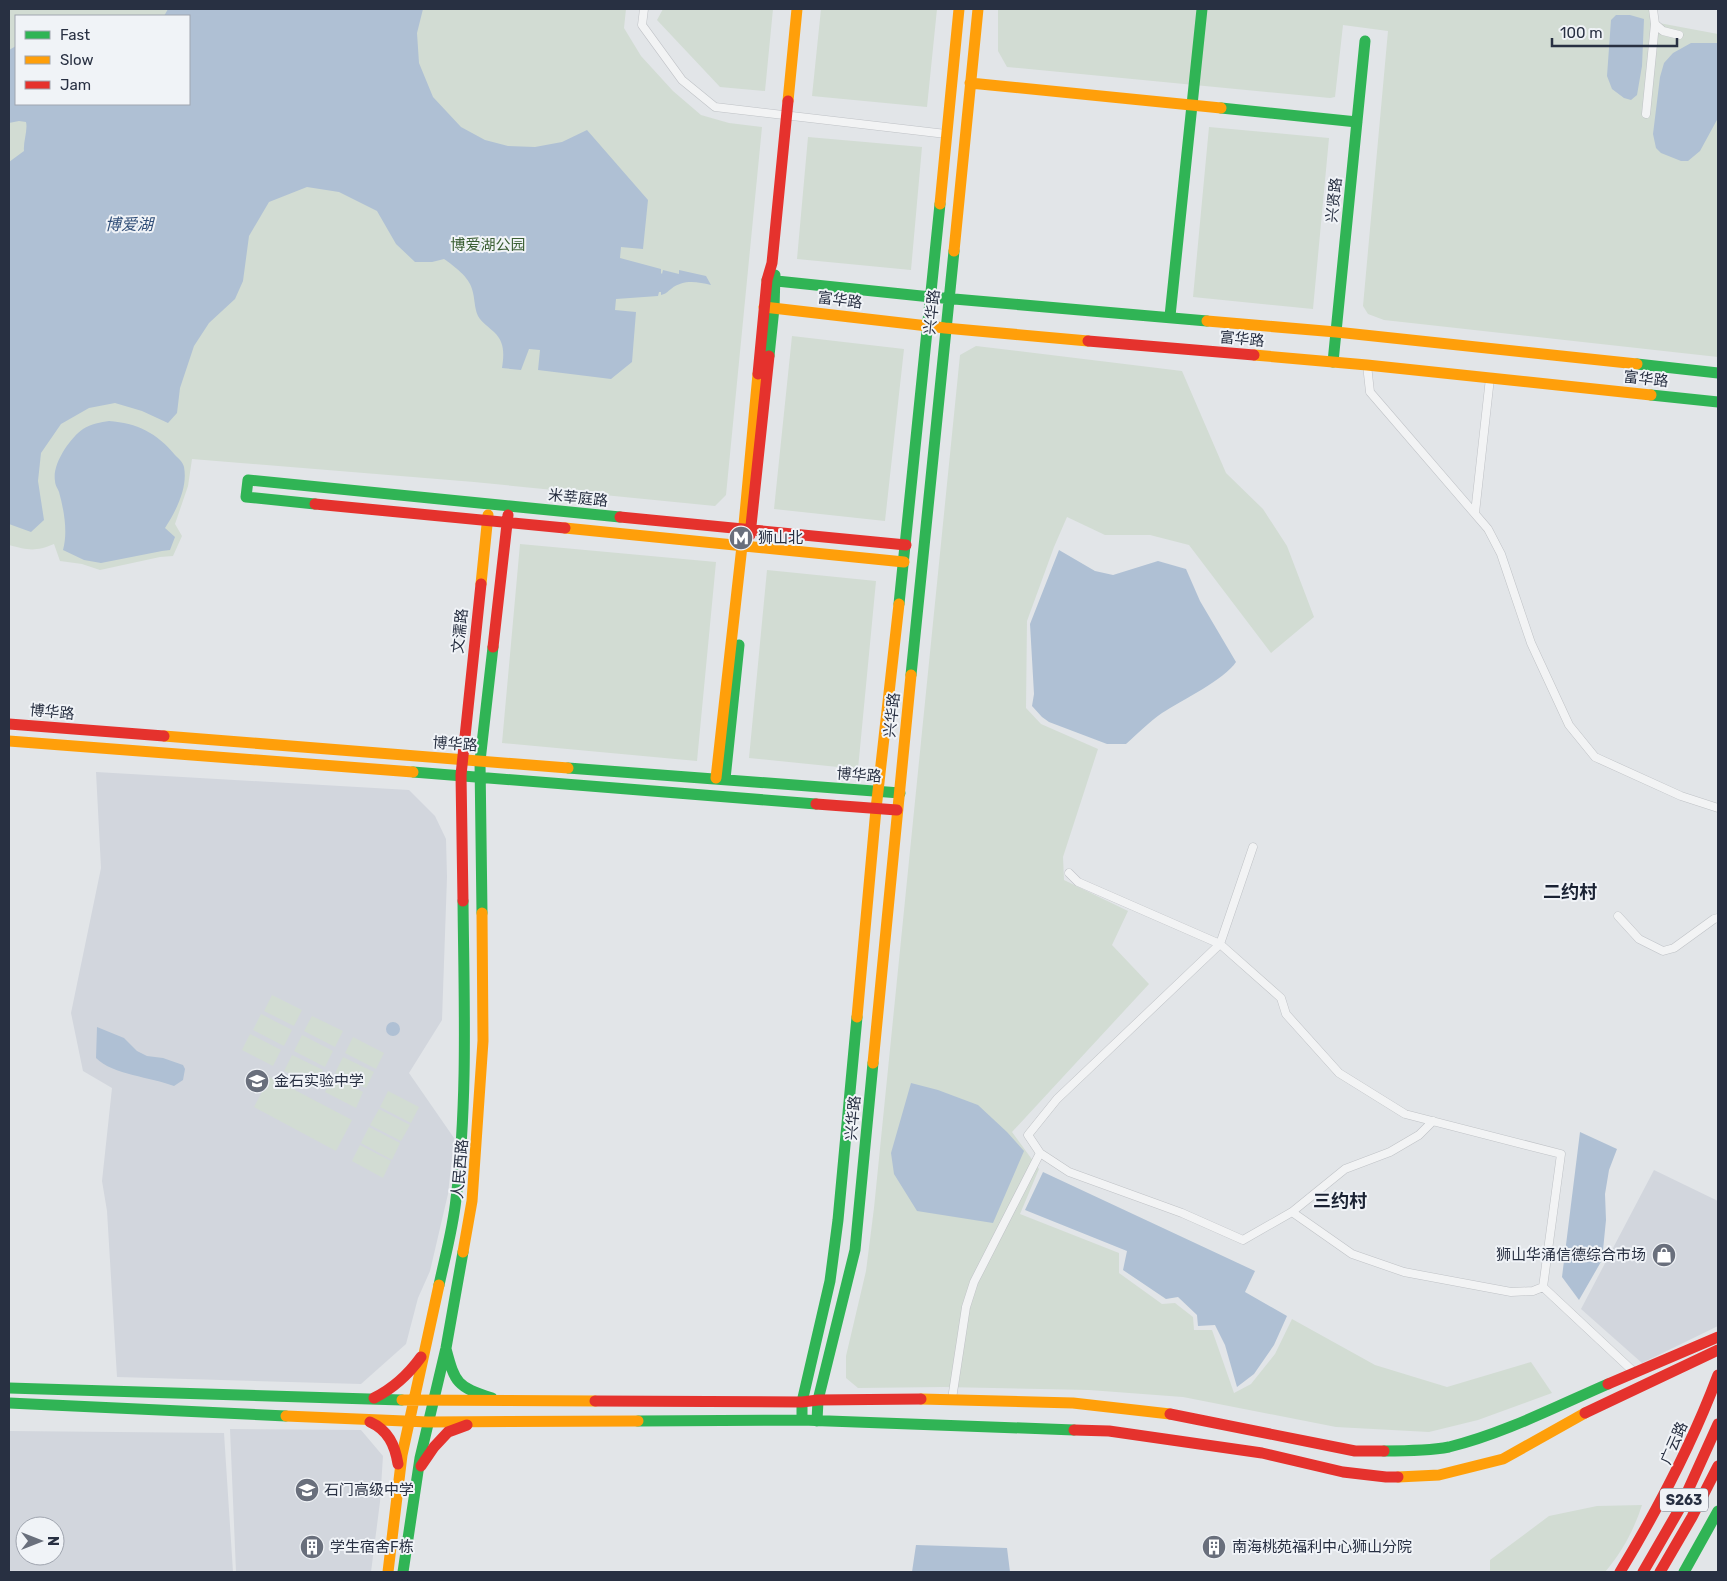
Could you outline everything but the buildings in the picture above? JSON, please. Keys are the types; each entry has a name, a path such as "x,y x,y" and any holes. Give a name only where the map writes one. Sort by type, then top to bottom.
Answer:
{"street":[{"path":"644,9 642,25 682,80 715,107 946,134"},
{"path":"721,779 746,547 797,9"},
{"name":"兴华路","path":"802,1420 802,1402 830,1281 836,1237 876,809 906,545 959,9"},
{"name":"兴华路","path":"817,1421 818,1400 855,1250 897,810 978,9"},
{"path":"1170,316 1202,9"},
{"path":"1646,114 1655,24 1653,9"},
{"path":"1655,24 1663,30 1679,35"},
{"name":"兴贤路","path":"1332,362 1365,41"},
{"path":"970,83 1357,122"},
{"name":"富华路","path":"772,280 1336,332 1718,373"},
{"name":"富华路","path":"769,307 945,328 1368,365 1718,402"},
{"path":"1368,365 1370,392 1488,529 1501,554 1531,643 1574,732 1595,757 1682,796 1718,808"},
{"path":"1475,513 1490,378"},
{"name":"米莘庭路","path":"488,521 246,497 248,480 906,545"},
{"name":"文濡路","path":"388,1572 402,1455 456,1201 460,1160 465,1042 460,775 490,504"},
{"path":"480,761 509,506"},
{"path":"488,521 904,562"},
{"name":"博华路","path":"9,724 900,793"},
{"name":"博华路","path":"9,741 897,810"},
{"name":"人民西路","path":"403,1572 418,1469 446,1348 472,1201 484,1041 480,761"},
{"path":"1253,847 1220,944 1057,1099 1028,1135 1040,1154 1069,1172 1182,1213 1243,1240 1292,1212 1344,1169 1390,1152 1419,1135 1433,1121"},
{"path":"1069,873 1078,882 1220,944 1281,998 1286,1014 1339,1073 1405,1114 1561,1154 1543,1287"},
{"path":"1618,916 1639,939 1663,951 1674,948 1718,918"},
{"path":"952,1399 966,1307 974,1282 1040,1154"},
{"path":"1292,1212 1352,1254 1404,1272 1510,1292 1533,1291 1543,1287"},
{"path":"1543,1287 1635,1374"},
{"path":"9,1388 415,1401 802,1402 818,1400 952,1399 1073,1403 1171,1414 1355,1451 1407,1451 1448,1447 1494,1433 1718,1337"},
{"path":"446,1348 454,1378 459,1385 466,1390 505,1401"},
{"path":"370,1400 388,1392 410,1373 426,1349"},
{"path":"9,1403 410,1422 802,1420 1109,1431 1262,1453 1343,1472 1386,1477 1439,1475 1503,1458 1582,1414 1718,1350"},
{"name":"广云路","path":"1620,1572 1676,1474 1708,1404 1718,1375"},
{"path":"364,1419 378,1424 390,1438 398,1460 400,1476"},
{"path":"418,1469 448,1432 475,1422"},
{"name":"S263","path":"1643,1572 1680,1508 1718,1424"},
{"name":"S263","path":"1660,1572 1692,1517 1718,1466"},
{"name":"S263","path":"1684,1572 1718,1511"},
{"path":"1669,1572 1692,1517"}],"shaded area":[{"name":"金石实验中学","path":"96,772 409,790 435,816 446,839 447,877 442,1020 409,1073 454,1138 448,1194 430,1271 418,1298 406,1344 361,1384 117,1377 107,1211 102,1181 112,1088 83,1071 71,1013 101,868"},
{"name":"狮山华涌信德综合市场","path":"1654,1170 1718,1201 1718,1326 1642,1363 1581,1309"},
{"name":"石门高级中学","path":"230,1429 361,1430 383,1456 380,1502 371,1572 236,1572"},
{"path":"9,1431 224,1433 233,1572 9,1572"}],"green space":[{"name":"博爱湖公园","path":"9,9 626,9 624,28 641,56 673,91 701,115 729,123 762,127 726,495 715,506 474,482 192,459 188,486 175,524 182,536 173,556 100,570 82,564 60,561 54,544 42,548 21,548 9,545"},
{"path":"663,9 773,9 765,91 720,87 657,20"},
{"path":"821,9 937,9 927,107 812,96"},
{"path":"998,9 1657,9 1659,23 1718,34 1718,357 1384,320 1368,314 1363,306 1388,31 1343,25 1335,97 1330,98 1007,67 998,51"},
{"path":"1209,127 1329,138 1313,309 1193,297"},
{"path":"808,137 922,147 911,270 797,259"},
{"path":"792,336 904,349 885,521 774,509"},
{"path":"976,346 1182,371 1226,473 1263,509 1287,546 1314,617 1271,653 1189,545 1150,535 1105,535 1067,517 1027,621 1026,708 1041,724 1098,749 1063,857 1064,880 1128,911 1112,945 1149,984 1012,1132 1039,1169 1020,1214 1119,1253 1119,1273 1162,1304 1175,1303 1193,1317 1194,1330 1212,1330 1234,1393 1251,1384 1275,1354 1292,1319 1375,1365 1447,1387 1531,1362 1552,1393 1478,1420 1429,1432 1336,1427 1183,1397 1089,1390 944,1387 858,1388 846,1378 846,1356 866,1271 874,1208 960,355"},
{"path":"520,544 716,562 697,761 502,743"},
{"path":"767,570 876,581 858,769 749,758"},
{"path":"272,995 302,1010 294,1026 264,1011"},
{"path":"261,1014 292,1030 284,1046 253,1030"},
{"path":"312,1016 343,1031 335,1047 304,1031"},
{"path":"250,1034 281,1050 273,1066 242,1050"},
{"path":"302,1035 333,1051 325,1067 294,1051"},
{"path":"353,1037 384,1053 376,1069 345,1053"},
{"path":"292,1055 323,1070 315,1086 284,1071"},
{"path":"343,1057 374,1072 366,1088 335,1073"},
{"path":"333,1076 363,1092 356,1108 325,1092"},
{"path":"270,1077 352,1120 336,1151 254,1107"},
{"path":"388,1091 419,1107 411,1123 380,1107"},
{"path":"379,1109 410,1125 401,1141 370,1125"},
{"path":"369,1127 400,1143 392,1160 361,1143"},
{"path":"360,1145 391,1161 383,1178 352,1161"},
{"path":"1642,1505 1627,1540 1605,1572 1490,1572 1490,1560 1549,1516 1597,1506"}],"water":[{"name":"博爱湖","path":"168,9 423,9 417,33 419,63 433,97 461,127 485,140 508,146 535,147 562,142 587,130 648,200 643,249 621,247 620,258 661,269 662,274 663,270 679,274 679,270 706,276 711,285 696,282 686,283 676,286 663,295 659,292 658,296 616,299 615,310 636,312 632,362 611,379 538,370 540,350 529,349 521,370 502,368 502,344 498,336 478,316 473,292 468,280 461,272 444,259 432,262 415,262 396,244 377,211 339,192 307,187 269,202 249,236 243,281 235,299 209,323 194,346 180,388 177,413 168,423 142,411 115,403 89,408 61,424 41,453 38,481 44,520 31,532 9,524 9,162 24,151 26,122 9,123 9,50 15,47 15,105 190,105 190,15 165,15"},
{"path":"1616,15 1630,15 1644,19 1642,66 1637,95 1631,100 1624,98 1612,89 1607,76 1611,20"},
{"path":"1691,43 1718,43 1718,118 1700,151 1688,161 1681,161 1661,153 1656,148 1653,134 1660,77 1664,63 1673,53"},
{"path":"109,421 129,424 146,430 168,447 183,465 185,475 183,491 177,507 165,528 175,537 170,550 101,563 84,560 63,550 65,521 61,499 55,482 56,467 63,452 78,433 89,426"},
{"path":"1059,550 1095,571 1113,575 1158,561 1186,569 1200,601 1236,662 1213,682 1162,713 1126,744 1107,744 1049,722 1032,706 1034,694 1030,624"},
{"path":"390,1022 396,1022 400,1029 396,1036 390,1036 386,1032 386,1026"},
{"path":"97,1027 124,1038 137,1051 147,1056 163,1058 183,1065 185,1069 183,1080 174,1086 122,1072 103,1064 96,1058"},
{"path":"911,1083 938,1090 978,1105 1024,1151 993,1223 917,1211 894,1174 891,1153"},
{"path":"1580,1132 1617,1149 1609,1170 1605,1194 1606,1220 1602,1260 1579,1300 1562,1277"},
{"path":"1043,1172 1255,1271 1245,1292 1287,1316 1274,1345 1254,1374 1237,1387 1225,1345 1215,1325 1198,1326 1197,1315 1178,1297 1166,1299 1123,1270 1127,1251 1025,1210"},
{"path":"916,1545 1007,1548 1010,1572 912,1572"}],"traffic: fast":[{"path":"1170,316 1202,9"},
{"path":"1333,362 1365,41"},
{"path":"1221,108 1357,122"},
{"path":"899,604 940,204"},
{"path":"911,675 954,251"},
{"path":"769,356 775,275"},
{"path":"767,280 931,297 1207,321"},
{"path":"1637,364 1718,373"},
{"path":"1651,395 1718,402"},
{"path":"315,504 246,497 248,480 620,517"},
{"path":"725,779 739,645"},
{"path":"482,913 480,761 493,647"},
{"path":"568,768 900,793"},
{"path":"413,772 816,804"},
{"path":"439,1285 455,1210 460,1162 464,1087 463,901"},
{"path":"802,1420 802,1402 830,1281 838,1220 857,1017"},
{"path":"817,1421 818,1400 855,1250 873,1063"},
{"path":"403,1572 420,1458 446,1348 463,1252"},
{"path":"446,1349 455,1377 459,1382 464,1387 492,1398"},
{"path":"1384,1451 1449,1447 1489,1435 1530,1419 1608,1384"},
{"path":"9,1388 402,1400"},
{"path":"9,1403 286,1416"},
{"path":"638,1421 802,1420 1074,1430"},
{"path":"1684,1572 1718,1511"}],"traffic: slow":[{"path":"788,101 797,9"},
{"path":"940,204 959,9"},
{"path":"954,251 978,9"},
{"path":"970,83 1221,108"},
{"path":"764,307 945,328 1088,341"},
{"path":"1207,321 1336,332 1637,364"},
{"path":"1254,355 1651,395"},
{"path":"716,778 742,546 758,374"},
{"path":"481,584 488,515"},
{"path":"565,528 904,562"},
{"path":"857,1017 876,809 899,604"},
{"path":"873,1063 911,675"},
{"path":"164,736 568,768"},
{"path":"9,741 413,772"},
{"path":"463,1252 472,1201 483,1041 482,913"},
{"path":"388,1572 402,1455 439,1285"},
{"path":"921,1399 1073,1403 1170,1414"},
{"path":"402,1400 595,1401"},
{"path":"1398,1477 1439,1475 1503,1459 1585,1413"},
{"path":"286,1416 428,1422 638,1421"}],"traffic: jam":[{"path":"758,374 767,280 772,263 788,101"},
{"path":"1088,341 1254,355"},
{"path":"750,535 769,356"},
{"path":"315,504 565,528"},
{"path":"493,647 508,515"},
{"path":"620,517 906,545"},
{"path":"463,901 461,775 481,584"},
{"path":"9,724 164,736"},
{"path":"816,804 897,810"},
{"path":"1608,1384 1718,1337"},
{"path":"1585,1413 1718,1350"},
{"path":"374,1398 400,1380 421,1357"},
{"path":"1620,1572 1674,1476 1718,1375"},
{"path":"595,1401 802,1402 818,1400 921,1399"},
{"path":"1170,1414 1355,1451 1384,1451"},
{"path":"370,1422 382,1429 390,1439 398,1464"},
{"path":"1643,1572 1680,1508 1718,1424"},
{"path":"421,1466 434,1447 448,1432 467,1425"},
{"path":"1074,1430 1109,1431 1262,1453 1343,1472 1398,1477"},
{"path":"1660,1572 1692,1517 1718,1466"}],"place":[{"name":"狮山北","path":"741,538"},
{"name":"金石实验中学","path":"257,1081"},
{"name":"狮山华涌信德综合市场","path":"1664,1255"},
{"name":"石门高级中学","path":"307,1490"},
{"name":"学生宿舍F栋","path":"312,1547"},
{"name":"南海桃苑福利中心狮山分院","path":"1214,1547"}],"district":[{"name":"二约村","path":"1570,892"},
{"name":"三约村","path":"1340,1201"}]}
